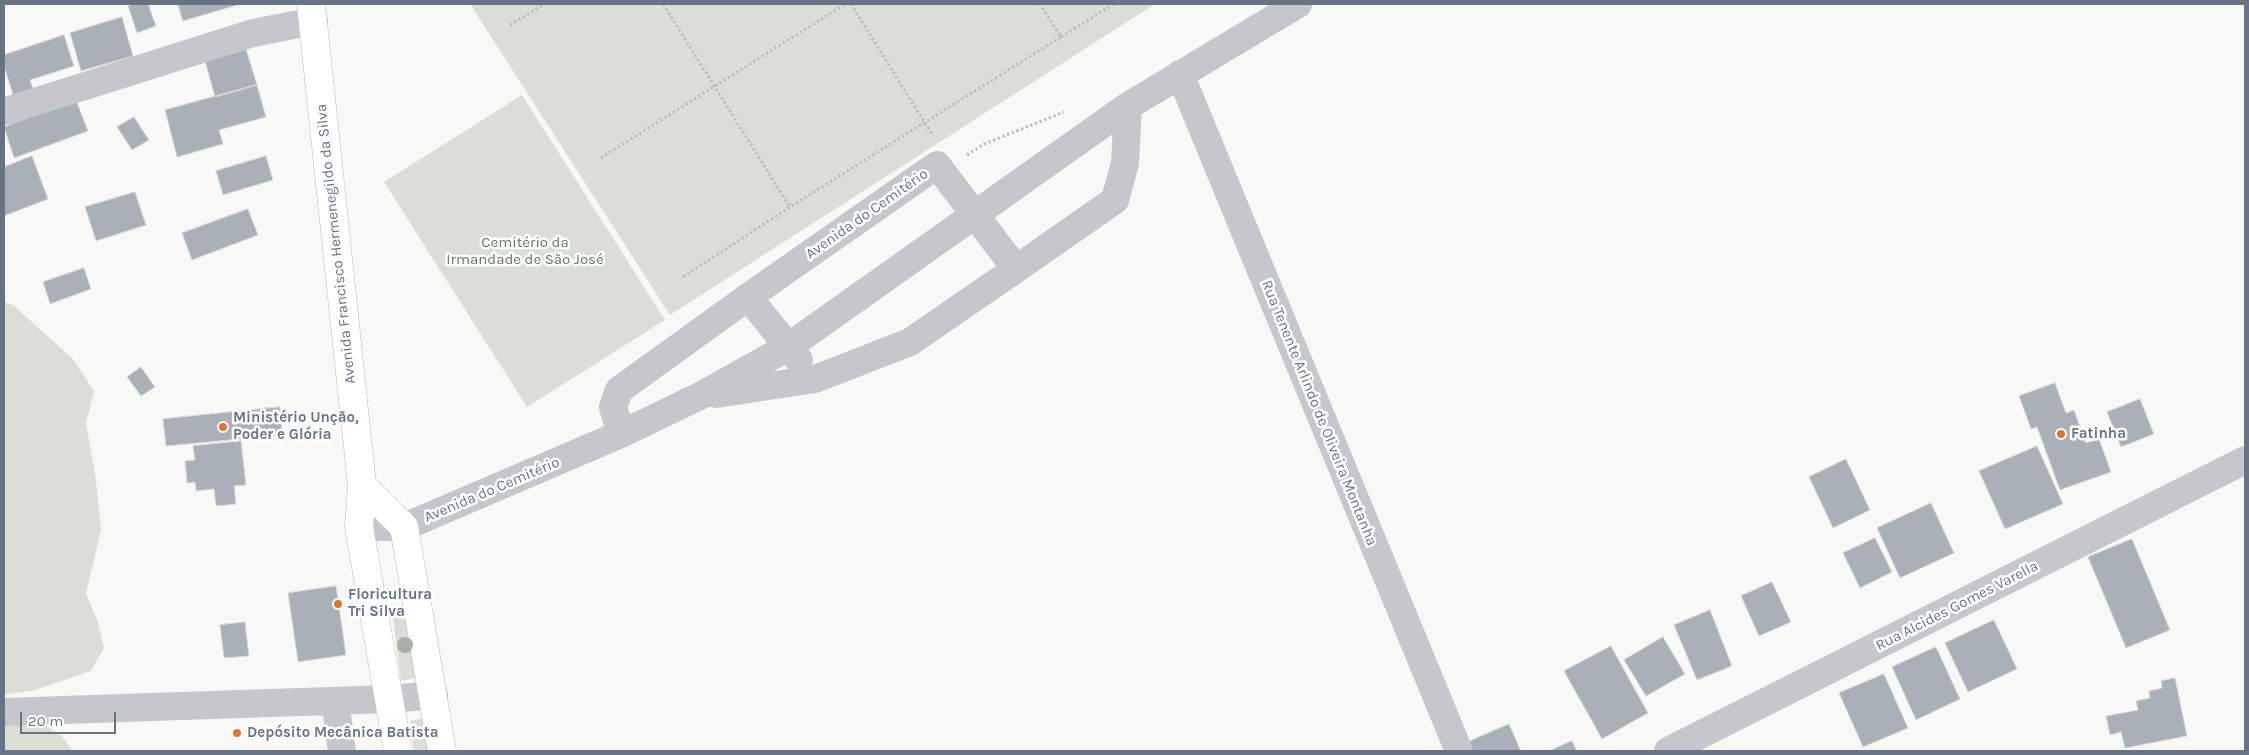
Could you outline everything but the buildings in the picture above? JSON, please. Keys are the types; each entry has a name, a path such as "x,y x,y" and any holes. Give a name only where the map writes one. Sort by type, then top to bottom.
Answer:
{"main road":[{"name":"Avenida Francisco Hermenegildo da Silva","path":"312,12 362,485 359,527 398,751"},
{"path":"362,485 404,527 442,751"}],"street":[{"name":"Avenida do Cemitério","path":"359,527 404,527 620,434 702,395 788,346 1128,106 1298,4"},
{"path":"6,111 253,33 312,12"},
{"name":"Rua Tenente Arlindo de Oliveira Montanha","path":"1180,74 1459,751"},
{"name":"Avenida do Cemitério","path":"702,395 815,379 910,342 1115,200 1126,163 1128,106"},
{"name":"Avenida do Cemitério","path":"620,434 613,407 619,390 748,297 949,162 974,214 1016,269"},
{"path":"748,297 815,379"},
{"name":"Rua Alcides Gomes Varella","path":"1668,751 2245,460"},
{"path":"4,712 390,699 434,695"},
{"path":"335,701 342,751"}],"path":[{"path":"510,25 544,4"},
{"path":"662,4 790,207"},
{"path":"601,158 845,4"},
{"path":"851,4 949,162 984,144 1067,111"},
{"path":"1040,4 1061,37"},
{"path":"683,277 790,207 1114,4"}],"green space":[{"path":"470,4 1155,4 670,315"},
{"name":"Cemitério da Irmandade de São José","path":"522,95 665,320 527,407 384,182"},
{"path":"4,302 13,305 73,359 94,391 86,423 96,480 101,530 86,593 98,623 104,648 91,671 35,690 4,695"},
{"path":"409,608 418,678 401,681 392,611"},
{"path":"425,718 430,751 414,751 410,721"},
{"path":"39,721 62,736 73,751 4,751 4,723"}],"place":[{"name":"Ministério Unção, Poder e Glória","path":"223,427"},
{"name":"Fatinha","path":"2061,434"},
{"name":"Floricultura Tri Silva","path":"338,604"},
{"name":"Depósito Mecânica Batista","path":"237,733"}]}
